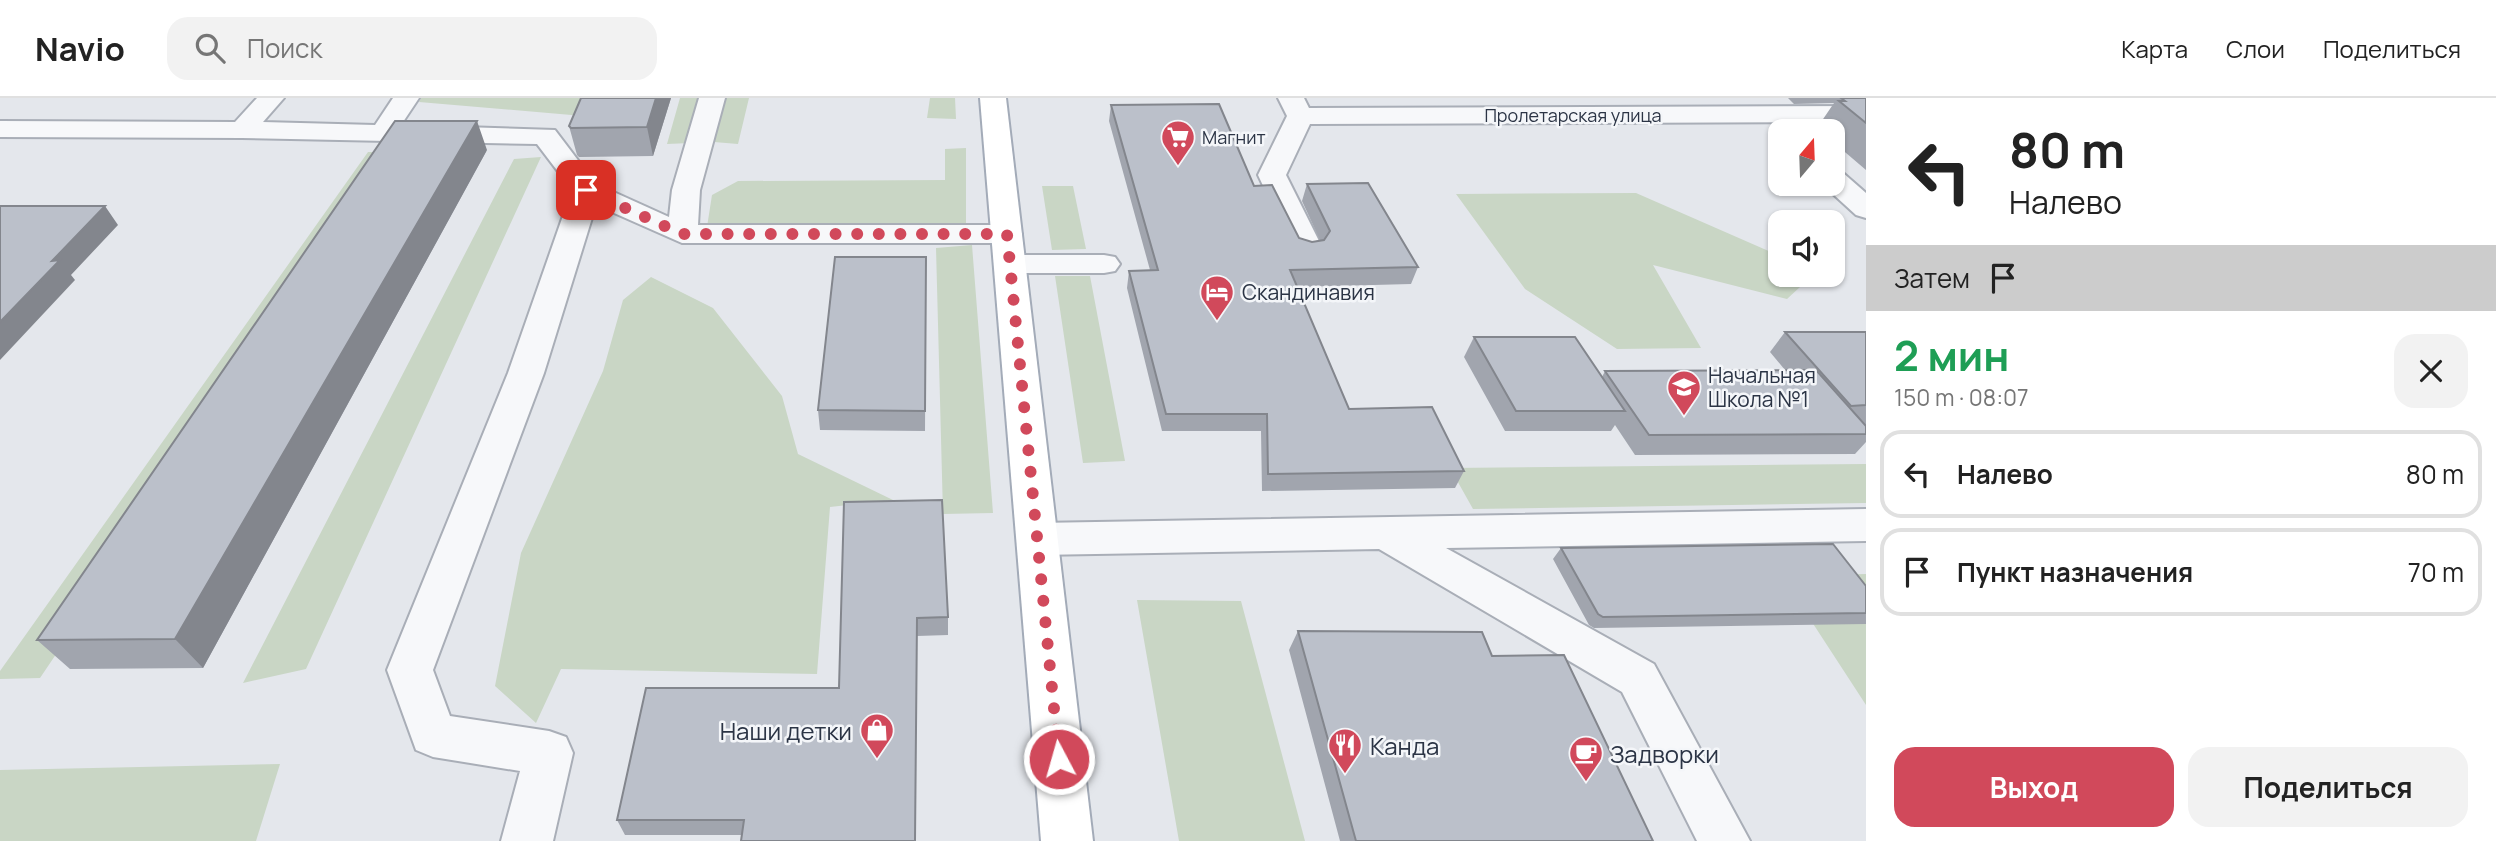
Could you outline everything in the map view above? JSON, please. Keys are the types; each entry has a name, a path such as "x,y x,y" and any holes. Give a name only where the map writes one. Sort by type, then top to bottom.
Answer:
{"main road":[{"path":"993,98 1067,841"}],"lane":[{"path":"242,131 271,98"},
{"path":"382,134 406,98"},
{"path":"682,234 686,191 712,98"},
{"path":"1296,107 1272,175 1307,247"},
{"name":"Пролетарская улица","path":"1296,107 1866,114"},
{"path":"0,128 545,136 586,190 682,234 1009,249 1104,264"},
{"path":"527,841 549,754 433,735 410,670 526,373 586,190"},
{"path":"1845,190 1866,209"},
{"path":"1038,539 1866,525"},
{"path":"1387,534 1638,678 1724,841"}],"green space":[{"path":"421,98 590,98 583,116 419,102"},
{"path":"680,98 703,98 690,143 667,144"},
{"path":"725,98 749,98 738,144 714,142"},
{"path":"930,98 955,98 956,119 927,118"},
{"path":"966,148 966,225 707,227 712,195 738,181 945,180 945,149"},
{"path":"368,152 395,152 40,678 0,679 0,671"},
{"path":"541,157 306,669 243,683 514,159"},
{"path":"1042,186 1073,186 1086,249 1052,250"},
{"path":"1636,193 1768,251 1768,287 1800,287 1787,299 1653,265 1701,348 1617,349 1525,289 1456,194"},
{"path":"972,245 993,513 943,514 936,248"},
{"path":"1055,276 1090,276 1125,461 1083,463"},
{"path":"651,277 713,308 782,396 798,454 893,500 830,507 817,674 561,669 536,723 495,686 521,553 603,371 623,300"},
{"path":"1866,464 1866,503 1473,509 1450,468"},
{"path":"1866,574 1866,705 1782,576"},
{"path":"1137,600 1241,601 1305,841 1179,841"},
{"path":"280,764 256,841 0,841 0,770"}],"building":[{"path":"581,98 656,98 647,127 571,128 569,126"},
{"path":"1841,98 1866,98 1866,123 1839,101 1845,101"},
{"path":"1219,104 1254,186 1272,185 1299,238 1312,242 1324,240 1330,231 1307,184 1368,183 1418,267 1290,270 1349,409 1432,407 1464,471 1268,474 1267,414 1166,414 1129,271 1158,270 1111,105"},
{"path":"395,121 477,121 175,639 37,640"},
{"path":"0,206 105,206 52,261 60,260 0,322"},
{"path":"835,257 926,257 925,411 818,410"},
{"path":"1785,332 1866,332 1866,405 1851,406"},
{"path":"1474,337 1575,337 1625,411 1516,411"},
{"path":"1816,370 1866,426 1866,434 1649,435 1605,371"},
{"path":"942,500 948,617 917,618 915,841 741,841 744,820 617,820 646,688 839,688 844,502"},
{"path":"1833,544 1866,586 1866,613 1603,617 1598,614 1561,548"},
{"path":"1298,631 1482,632 1492,656 1564,655 1653,841 1356,841"}],"place":[{"name":"Магнит","path":"1178,167"},
{"name":"Скандинавия","path":"1217,322"},
{"name":"Начальная Школа №1","path":"1684,417"},
{"name":"Наши детки","path":"877,760"},
{"name":"Канда","path":"1345,775"},
{"name":"Задворки","path":"1586,783"}],"route":[{"path":"586,190 682,234 1007,234 1059,759"}]}
